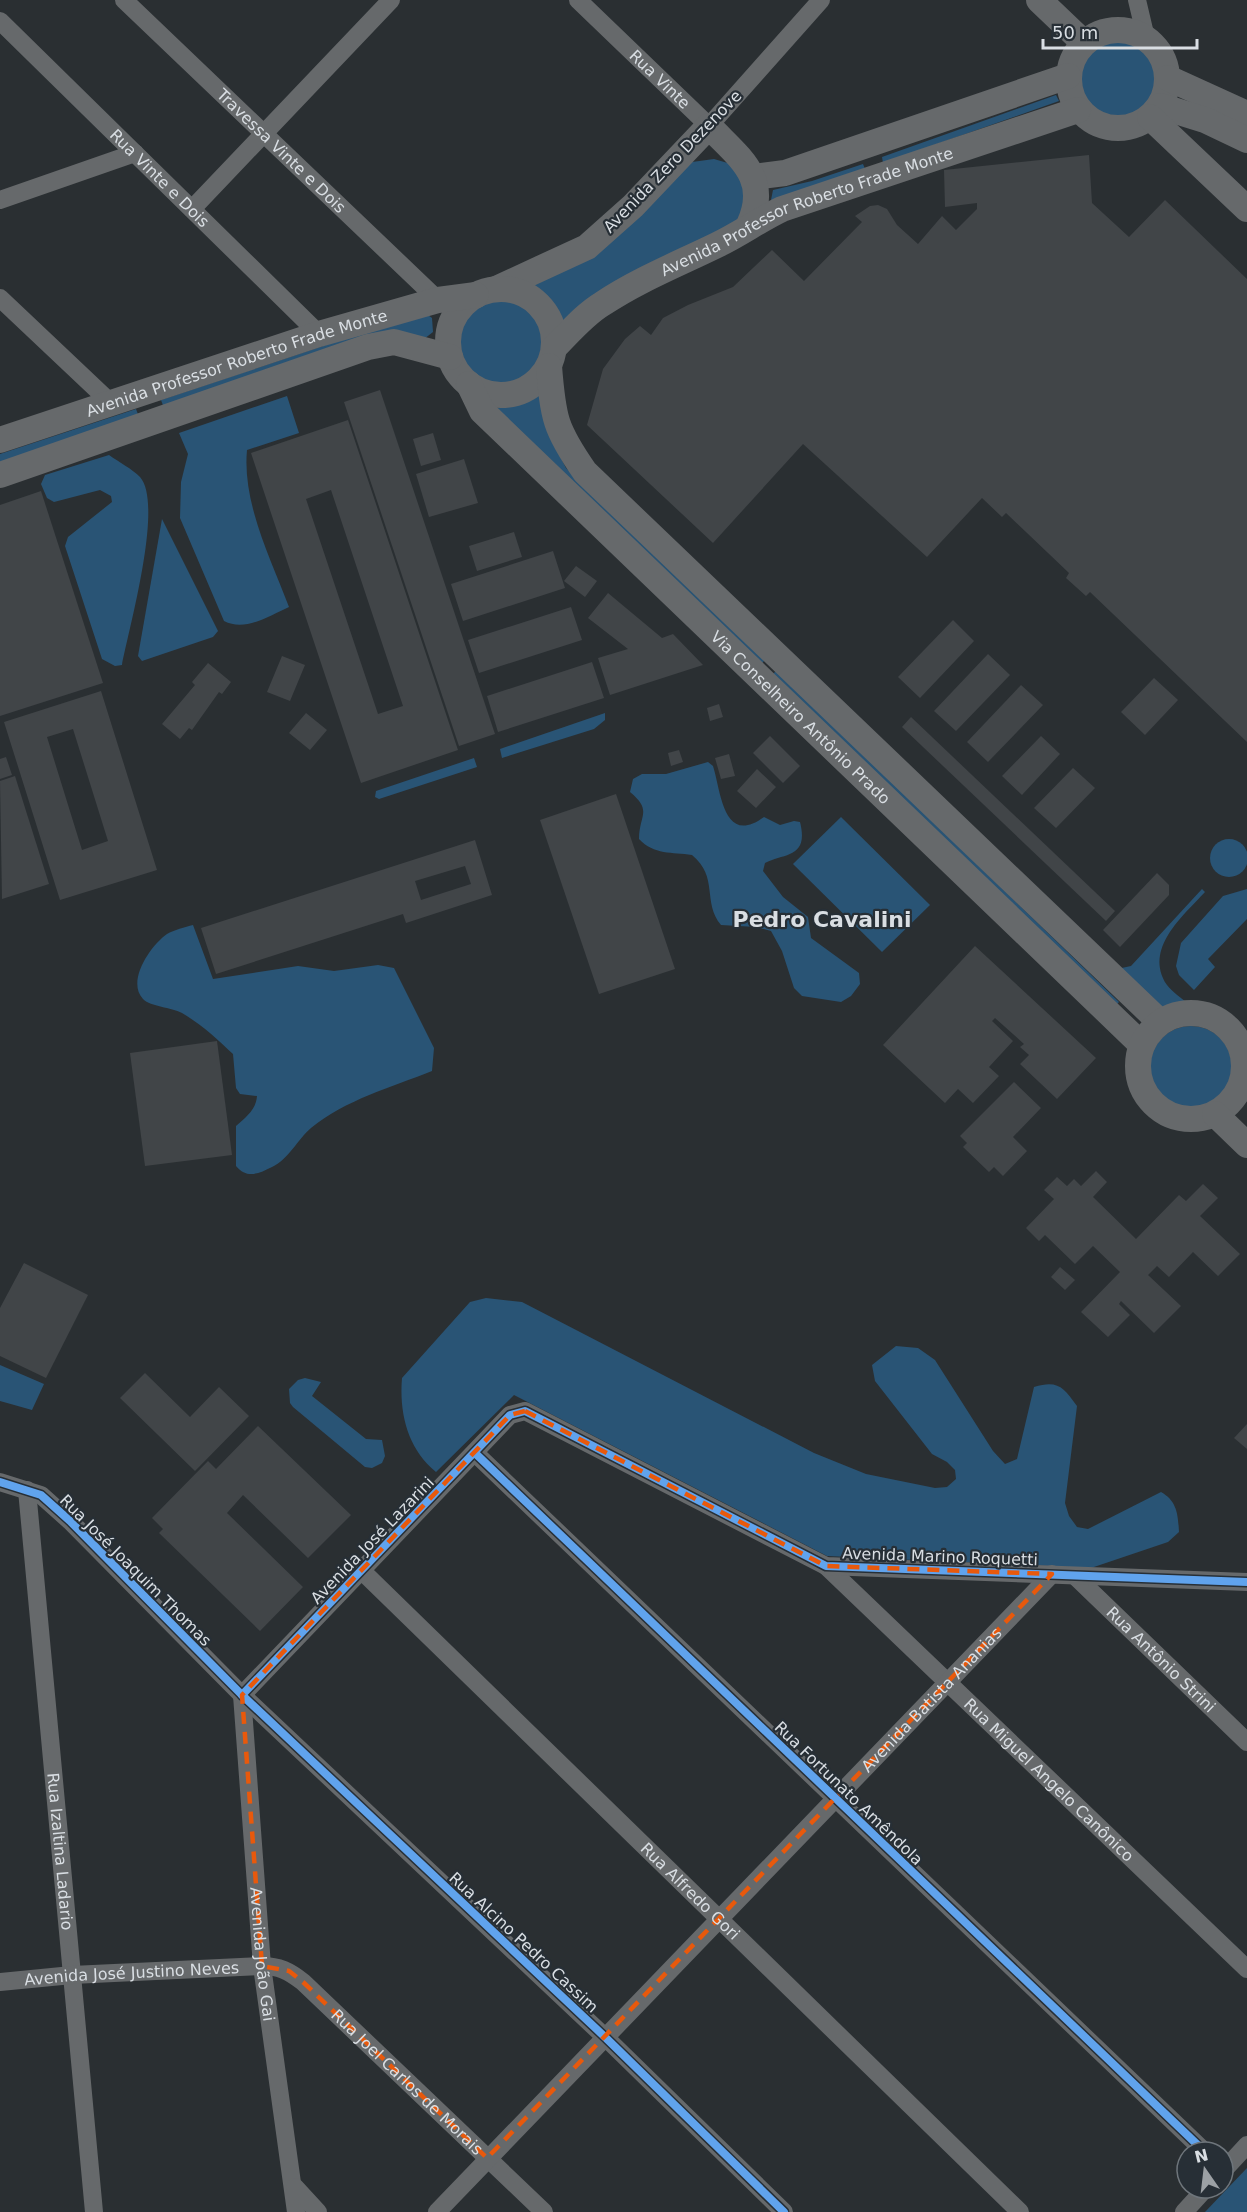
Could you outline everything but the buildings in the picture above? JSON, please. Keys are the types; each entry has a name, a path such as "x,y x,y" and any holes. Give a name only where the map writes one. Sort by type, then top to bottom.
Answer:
{"main road":[{"path":"1039,0 1084,43"},
{"path":"1119,30 1146,38 1161,57 1168,78 1166,93 1155,112 1132,127 1112,129 1093,123 1078,110 1070,94 1068,76 1073,58 1084,43 1104,32 1119,30"},
{"name":"Avenida Professor Roberto Frade Monte","path":"754,177 785,173 805,167 1068,76"},
{"path":"1168,78 1247,114"},
{"name":"Avenida Professor Roberto Frade Monte","path":"551,357 600,305 650,275 725,241 749,225 782,210 1078,110"},
{"path":"1155,112 1205,120 1247,140"},
{"path":"1155,112 1247,209"},
{"name":"Rua Vinte","path":"709,126 754,177"},
{"name":"Avenida Zero Dezenove","path":"486,292 587,247 633,206 709,126"},
{"path":"673,163 689,154 704,151 716,150 736,155"},
{"path":"749,225 757,203 754,177"},
{"path":"515,290 532,298 545,312 553,329 551,357 537,381 522,390 504,395 485,392 469,384 457,372 450,357 448,339 452,321 462,306 486,292 515,290"},
{"name":"Avenida Professor Roberto Frade Monte","path":"0,440 319,334 438,300 486,292"},
{"name":"Avenida Professor Roberto Frade Monte","path":"0,475 369,347 394,342 450,357"},
{"name":"Via Conselheiro Antônio Prado","path":"551,357 553,415 564,442 585,472 1160,1022"},
{"name":"Via Conselheiro Antônio Prado","path":"469,384 482,411 1142,1045"},
{"path":"1188,1013 1210,1016 1225,1024 1236,1036 1243,1051 1243,1095 1215,1114 1199,1119 1183,1119 1167,1114 1154,1105 1144,1092 1138,1077 1137,1060 1142,1045 1160,1022 1188,1013"},
{"path":"1215,1114 1247,1145"}],"street":[{"name":"Travessa Vinte e Dois","path":"124,0 438,300"},
{"path":"192,209 391,0"},
{"name":"Rua Vinte","path":"578,0 709,126"},
{"name":"Avenida Zero Dezenove","path":"709,126 821,0"},
{"path":"1137,0 1146,38"},
{"name":"Rua Vinte e Dois","path":"0,21 319,334"},
{"path":"0,200 135,153"},
{"path":"0,298 111,403"},
{"name":"Avenida José Lazarini","path":"242,1695 510,1415 525,1411"},
{"name":"Avenida Marino Roquetti","path":"525,1411 826,1566 1247,1582"},
{"name":"Rua Fortunato Amêndola","path":"475,1454 1192,2140"},
{"name":"Rua José Joaquim Thomas","path":"0,1482 41,1495 70,1521 242,1695"},
{"name":"Rua Izaltina Ladario","path":"27,1490 94,2212"},
{"name":"Rua Miguel Angelo Canônico","path":"826,1566 1247,1969"},
{"name":"Rua Alfredo Gori","path":"361,1570 721,1918 1020,2212"},
{"name":"Avenida Batista Ananias","path":"437,2212 1052,1574"},
{"name":"Rua Antônio Strini","path":"1075,1576 1247,1742"},
{"name":"Avenida João Gai","path":"242,1695 262,1966 295,2187 296,2212"},
{"name":"Rua Alcino Pedro Cassim","path":"242,1695 606,2038 784,2212"},
{"name":"Avenida José Justino Neves","path":"0,1982 72,1975 262,1966"},
{"name":"Rua Joel Carlos de Morais","path":"262,1966 275,1966 289,1971 303,1982 543,2212"},
{"path":"1235,2158 1247,2145"},
{"path":"295,2187 318,2212"},
{"path":"1184,2212 1195,2200"}],"highlighted area":[{"path":"525,1411 826,1566 1052,1574 487,2158 303,1982 289,1971 262,1966 242,1695 510,1415"}],"shaded area":[{"path":"1118,40 1133,43 1146,52 1155,65 1158,80 1155,95 1146,108 1133,117 1118,120 1103,117 1090,108 1081,95 1078,80 1081,65 1090,52 1103,43"},
{"path":"1056,95 1059,101 883,163 882,157"},
{"path":"714,159 731,164 746,188 741,219 561,323 548,300 526,285 692,162"},
{"path":"863,164 865,169 770,205 773,190 812,181"},
{"path":"499,298 515,302 529,311 538,325 542,341 538,357 529,371 515,380 499,384 483,380 469,371 460,357 456,341 460,325 469,311 483,302"},
{"path":"419,314 432,318 433,332 424,339 164,408 161,400"},
{"path":"543,392 548,433 566,468 766,659 760,665 492,408 519,405"},
{"path":"287,396 299,433 247,450 247,470 253,510 259,530 289,607 257,622 232,624 224,621 180,518 181,482 188,454 179,433"},
{"path":"136,409 139,417 0,463 0,454"},
{"path":"109,455 140,477 146,491 148,513 147,539 137,596 122,665 115,666 102,659 65,546 68,537 112,502 111,496 100,490 54,502 47,498 41,484 45,475"},
{"path":"162,519 218,631 213,637 142,661 138,656"},
{"path":"777,670 1119,1002 1113,1008 771,676"},
{"path":"605,713 605,720 594,729 502,758 500,749"},
{"path":"474,758 477,767 379,799 375,797 376,791"},
{"path":"708,762 713,766 722,801 732,821 740,825 750,824 764,817 780,825 794,821 800,822 802,834 798,848 787,855 765,863 763,871 783,897 808,917 811,938 859,973 860,984 851,996 841,1002 802,996 794,988 782,951 771,931 756,927 721,925 712,907 705,872 692,855 657,850 639,839 643,809 637,798 630,792 633,779 642,774 666,774"},
{"path":"841,817 930,905 882,952 793,864"},
{"path":"1229,839 1242,845 1248,858 1242,871 1229,877 1216,871 1210,858 1216,845"},
{"path":"1202,889 1205,892 1177,922 1163,946 1160,959 1161,972 1169,988 1188,1004 1185,1008 1165,1014 1117,969 1131,966"},
{"path":"1247,889 1247,919 1208,959 1215,967 1194,990 1179,975 1176,966 1181,943 1223,896"},
{"path":"193,925 213,979 298,966 334,971 378,965 394,968 434,1048 432,1071 369,1095 324,1118 311,1128 278,1164 257,1173 244,1173 236,1166 236,1126 253,1109 257,1096 240,1094 236,1088 233,1054 189,1017 147,1002 138,991 139,973 154,946 167,934"},
{"path":"1191,1026 1207,1030 1220,1038 1228,1051 1232,1067 1228,1083 1220,1096 1207,1104 1191,1108 1175,1104 1162,1096 1154,1083 1150,1067 1154,1051 1162,1038 1175,1030"},
{"path":"486,1298 522,1302 814,1453 866,1474 935,1488 947,1487 956,1479 955,1470 947,1462 932,1454 875,1381 872,1365 896,1346 918,1348 935,1360 993,1451 1005,1464 1017,1459 1034,1387 1054,1385 1064,1390 1077,1406 1065,1503 1069,1516 1077,1527 1088,1529 1161,1492 1176,1509 1179,1532 1168,1542 1091,1568 827,1556 514,1395 436,1472 418,1453 407,1430 402,1405 402,1378 470,1302"},
{"path":"0,1365 44,1384 32,1410 0,1401"},
{"path":"305,1378 321,1382 312,1396 366,1439 382,1440 385,1456 382,1463 372,1468 365,1467 293,1407 290,1403 289,1389 298,1380"},
{"path":"1247,2168 1247,2212 1205,2212 1216,2200 1235,2200 1235,2181"}],"cycle path":[{"path":"242,1695 510,1415 525,1411 826,1566 1247,1582"},
{"path":"475,1453 1192,2140"},
{"path":"0,1482 41,1495 70,1521 242,1695 606,2038 784,2212"}],"district":[{"name":"Pedro Cavalini","path":"822,919"}]}
